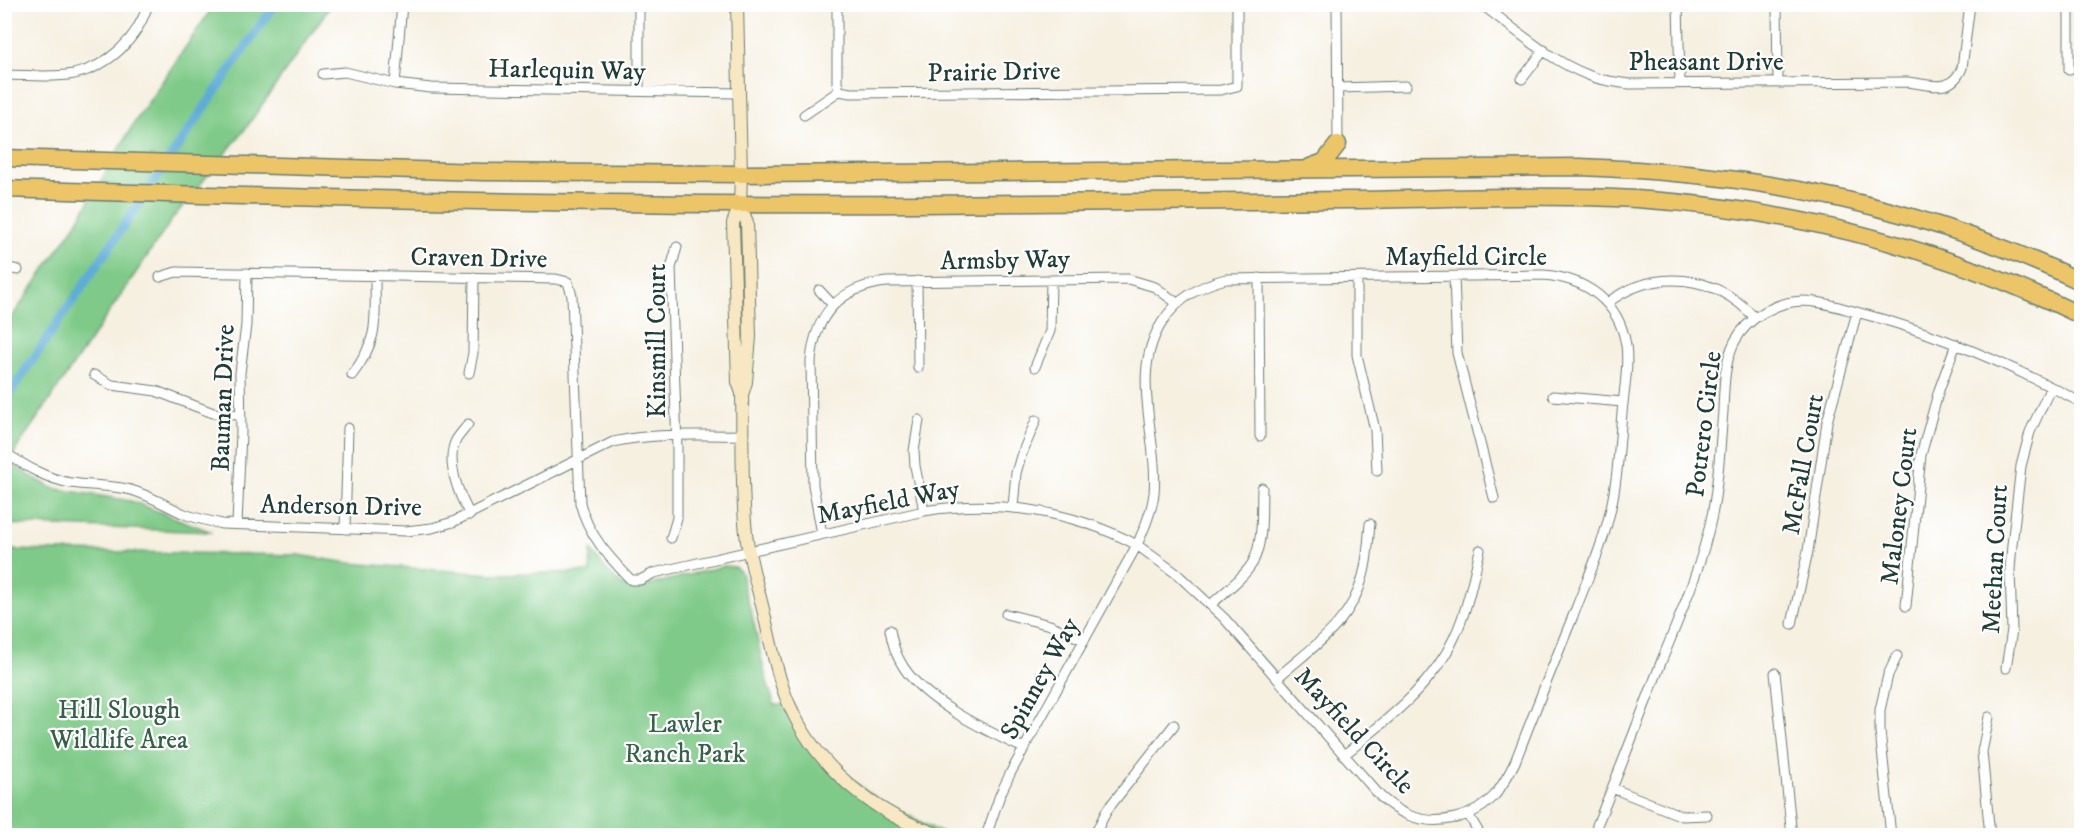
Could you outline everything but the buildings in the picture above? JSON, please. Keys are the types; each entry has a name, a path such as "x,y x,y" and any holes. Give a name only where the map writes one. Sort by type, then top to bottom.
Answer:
{"highway":[{"path":"1302,170 1324,162 1338,144 1348,158 1372,169"},
{"path":"4,158 483,172 741,174 1623,168 1682,172 1764,182 1874,206 1934,223 2027,258 2082,282"},
{"path":"4,189 523,204 741,205 1568,198 1679,203 1758,213 1866,236 1968,268 2016,286 2082,316"}],"street":[{"path":"4,75 74,74 94,67 113,56 126,44 137,30 148,4"},
{"path":"395,84 402,4"},
{"path":"639,4 639,91"},
{"path":"737,4 741,205 747,222 750,337 746,382 742,393 744,509 750,552 780,679 798,723 830,768 876,806 900,820 944,836"},
{"path":"804,115 839,91 837,4"},
{"name":"Prairie Drive","path":"839,91 851,93 1221,90 1237,86 1237,4"},
{"path":"1337,4 1338,144"},
{"name":"Pheasant Drive","path":"1481,4 1544,50 1587,75 1607,81 1629,84 1907,82 1943,87 1951,84 1959,76 1962,68 1970,4"},
{"path":"1678,4 1680,83"},
{"path":"1777,4 1778,82"},
{"path":"2069,4 2069,70"},
{"path":"1522,79 1544,50"},
{"name":"Harlequin Way","path":"323,74 345,72 395,84 431,88 739,93"},
{"path":"1338,88 1406,86"},
{"name":"Kinsmill Court","path":"671,538 677,518 677,435 671,268 678,247"},
{"path":"4,267 18,270"},
{"name":"Craven Drive","path":"160,277 176,272 556,279 568,282 572,296 578,458"},
{"name":"Bauman Drive","path":"237,524 240,373 246,325 247,273"},
{"name":"Mayfield Circle","path":"1543,275 1560,277 1582,284 1607,303 1614,312 1622,329 1626,346 1623,402 1610,514 1594,562 1515,762 1504,783 1481,807 1468,814 1437,821 1407,815 1381,797 1211,605 1177,574 1137,545 1154,493 1146,386 1148,355 1158,328 1177,303 1214,282 1226,279 1455,277 1543,275"},
{"path":"352,375 372,343 375,327 375,276"},
{"path":"469,373 473,353 474,277"},
{"path":"1455,277 1457,352 1494,498"},
{"path":"1259,278 1260,436"},
{"path":"1357,278 1357,355 1375,430 1377,471"},
{"path":"1035,367 1050,331 1051,280"},
{"name":"Armsby Way","path":"822,534 813,485 811,361 816,331 822,319 844,295 872,283 1136,280 1155,286 1177,303"},
{"path":"1607,303 1634,288 1653,282 1685,280 1701,283 1726,294 1746,307 1755,318"},
{"path":"917,281 918,368"},
{"path":"819,290 833,305"},
{"name":"Potrero Circle","path":"1595,836 1597,825 1701,559 1713,514 1725,372 1729,354 1737,338 1755,318 1766,310 1801,301 1818,302 1857,312 1956,344 2082,403"},
{"name":"McFall Court","path":"1792,624 1808,550 1827,422 1857,312"},
{"name":"Maloney Court","path":"1906,606 1921,455 1939,390 1956,344"},
{"path":"94,375 112,385 156,391 213,412 240,415"},
{"name":"Meehan Court","path":"2007,668 2012,630 2010,569 2021,466 2030,432 2051,387"},
{"path":"1553,396 1623,402"},
{"path":"919,420 914,459 924,511"},
{"path":"1013,507 1016,473 1036,420"},
{"path":"468,424 456,440 452,453 458,486 470,515"},
{"path":"345,529 348,428"},
{"name":"Anderson Drive","path":"7,454 53,479 72,483 116,486 144,494 183,513 204,520 237,524 406,531 432,528 470,515 578,458 621,440 637,436 743,435"},
{"name":"Mayfield Way","path":"578,458 580,503 584,520 598,543 631,580 640,580 654,573 924,511 970,506 1013,507 1074,519 1137,545"},
{"path":"1211,605 1252,563 1262,528 1262,488"},
{"path":"1277,678 1341,622 1352,606 1364,575 1370,524"},
{"name":"Spinney Way","path":"986,836 1000,795 1023,748 1137,545"},
{"path":"1344,755 1414,694 1442,661 1460,623 1480,550"},
{"path":"1006,614 1050,625 1083,640"},
{"path":"890,630 900,662 910,677 924,691 1023,748"},
{"path":"1891,836 1880,731 1880,710 1888,675 1897,656"},
{"path":"1775,673 1792,836"},
{"path":"1989,717 1982,752 1990,836"},
{"path":"1094,836 1107,810 1174,725"},
{"path":"1612,788 1682,816 1707,815"},
{"path":"1468,814 1481,836"}],"green space":[{"path":"214,5 331,5 246,128 173,218 17,448 9,464 52,488 131,501 212,532 5,524 5,327 76,224 133,125"},
{"path":"5,550 298,555 349,563 490,574 590,572 591,550 615,579 634,589 723,566 735,567 742,573 764,671 775,705 794,705 809,748 877,799 945,835 5,836"}],"waterway":[{"path":"4,402 275,4"}],"park label":[{"name":"Hill Slough Wildlife Area","path":"119,724"},
{"name":"Lawler Ranch Park","path":"685,738"}]}
